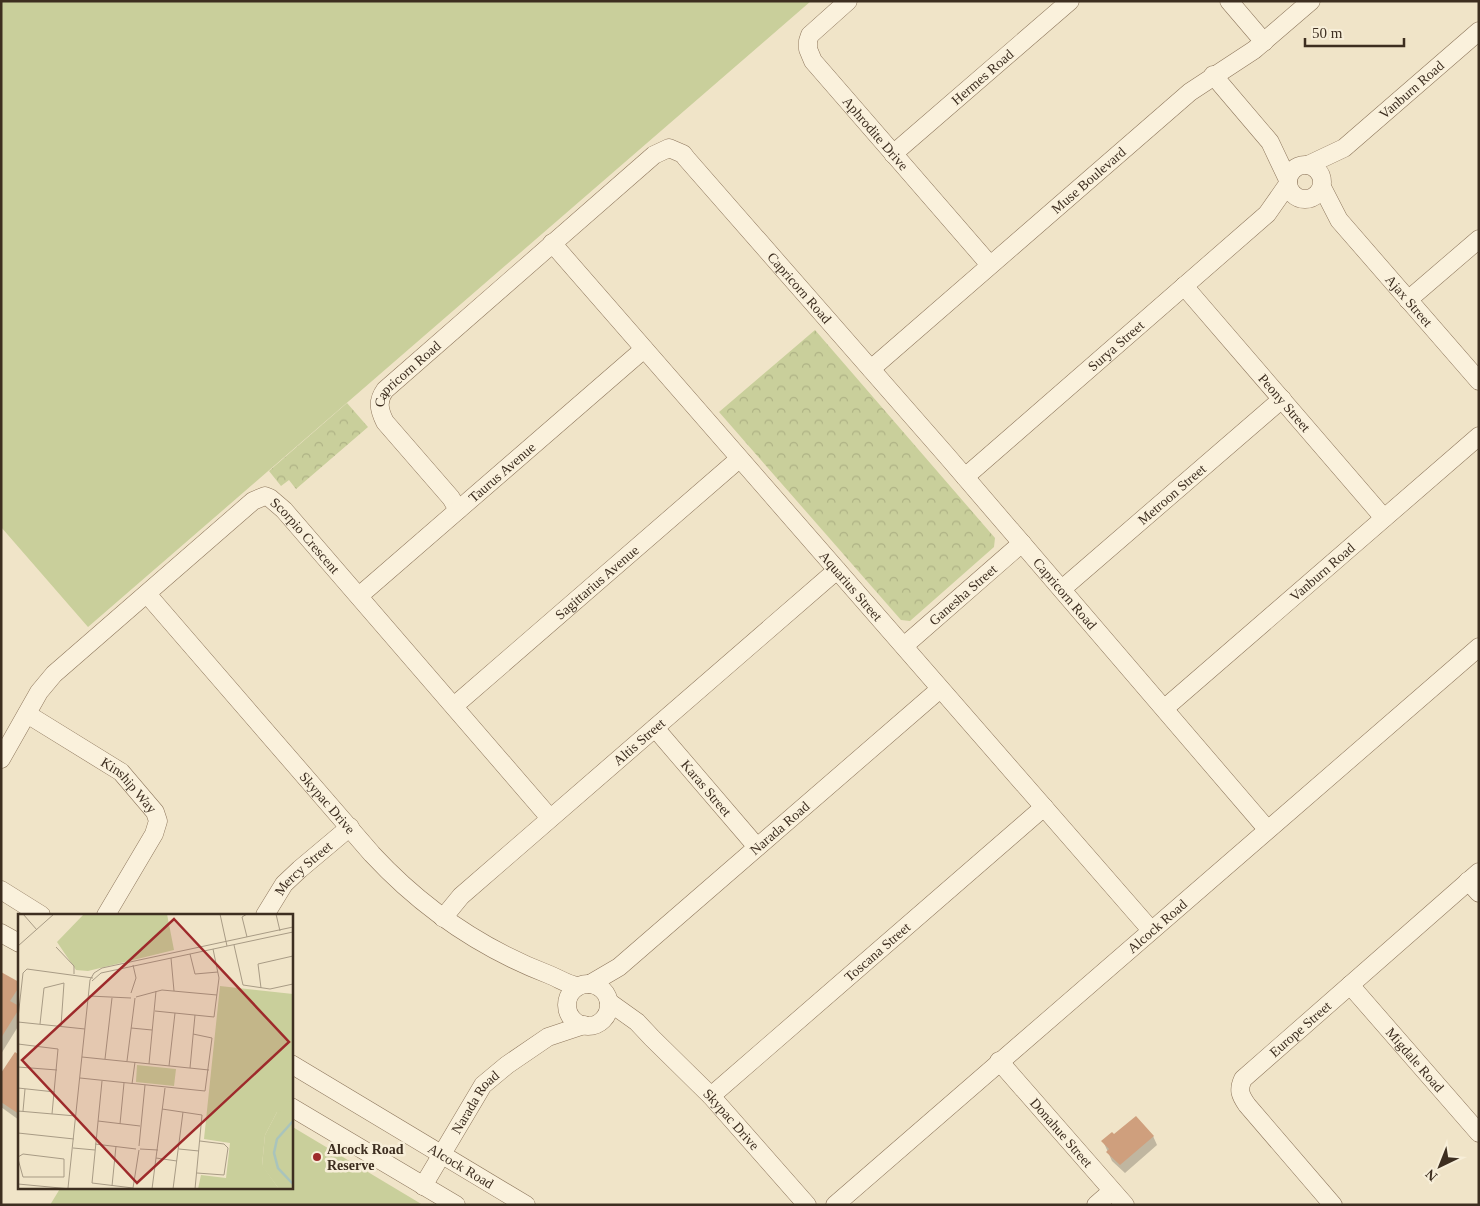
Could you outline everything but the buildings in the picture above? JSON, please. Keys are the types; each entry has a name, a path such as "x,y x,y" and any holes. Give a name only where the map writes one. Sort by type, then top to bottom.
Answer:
{"street":[{"name":"Aphrodite Drive","path":"848,1 810,35 808,41 809,54 990,265"},
{"name":"Hermes Road","path":"893,154 1070,1"},
{"path":"1229,1 1264,42"},
{"name":"Muse Boulevard","path":"871,369 1190,92 1264,42 1311,1"},
{"name":"Vanburn Road","path":"1305,165 1344,148 1479,31"},
{"path":"1214,75 1270,142 1294,195 1303,199 1315,196 1322,185 1322,177 1317,169 1305,165 1270,142"},
{"name":"Capricorn Road","path":"458,510 451,498 385,422 379,408 381,396 385,390 654,155 669,148 686,158 1062,589 1267,829"},
{"name":"Vanburn Road","path":"1322,185 1344,148"},
{"path":"1288,182 1292,170 1305,165"},
{"name":"Surya Street","path":"965,477 1267,214 1288,182"},
{"name":"Ajax Street","path":"1322,185 1339,220 1479,381"},
{"name":"Surya Street","path":"1267,214 1303,199"},
{"name":"Ajax Street","path":"1303,199 1339,220"},
{"path":"1408,300 1479,239"},
{"name":"Aquarius Street","path":"552,243 1151,930"},
{"name":"Peony Street","path":"1184,286 1384,518"},
{"name":"Taurus Avenue","path":"358,596 644,349"},
{"name":"Metroon Street","path":"1062,589 1282,399"},
{"name":"Vanburn Road","path":"1165,708 1479,436"},
{"name":"Sagittarius Avenue","path":"454,706 739,459"},
{"name":"Scorpio Crescent","path":"1,758 40,692 54,674 253,501 265,496 284,510 550,818"},
{"name":"Ganesha Street","path":"904,646 1022,543"},
{"name":"Altis Street","path":"443,918 461,896 837,570"},
{"name":"Skypac Drive","path":"147,594 396,879 443,918 488,946 572,985 584,985"},
{"name":"Alcock Road","path":"835,1205 1267,829 1476,655"},
{"name":"Narada Road","path":"584,985 619,967 940,689"},
{"name":"Kinship Way","path":"27,714 121,772 153,808 157,816 158,821 154,834 107,914"},
{"name":"Karas Street","path":"655,728 757,847"},
{"name":"Toscana Street","path":"711,1096 1044,807"},
{"name":"Mercy Street","path":"266,914 284,884 350,827"},
{"name":"Europe Street","path":"1333,1205 1247,1105 1241,1096 1239,1088 1243,1079 1248,1074 1350,984 1475,882"},
{"path":"1,890 40,914"},
{"path":"1,933 18,942"},
{"name":"Narada Road","path":"609,1000 610,988 619,967"},
{"name":"Skypac Drive","path":"543,973 568,1007"},
{"name":"Migdale Road","path":"1350,984 1479,1134"},
{"path":"584,985 601,988 609,1000 606,1016 590,1026 574,1020 568,1007 572,992 584,985"},
{"name":"Skypac Drive","path":"609,1000 638,1022 711,1096 807,1205"},
{"name":"Narada Road","path":"548,1037 568,1007"},
{"name":"Skypac Drive","path":"602,1020 614,1022 638,1034 652,1038"},
{"name":"Narada Road","path":"423,1186 483,1085 507,1065 548,1037 584,1025"},
{"name":"Donahue Street","path":"999,1061 1124,1205"},
{"name":"Alcock Road","path":"292,1065 526,1205"},
{"path":"292,1107 456,1205"},
{"path":"1096,1205 1112,1191"}],"green space":[{"path":"1,1 811,1 88,627 1,527"},
{"path":"815,330 995,538 994,547 910,621 901,620 719,412"},
{"path":"347,403 368,427 296,489 289,480 281,486 269,471"},
{"name":"Alcock Road Reserve","path":"292,1127 423,1205 50,1205 60,1188 292,1188"}],"place":[{"name":"Alcock Road Reserve","path":"317,1157"}]}
